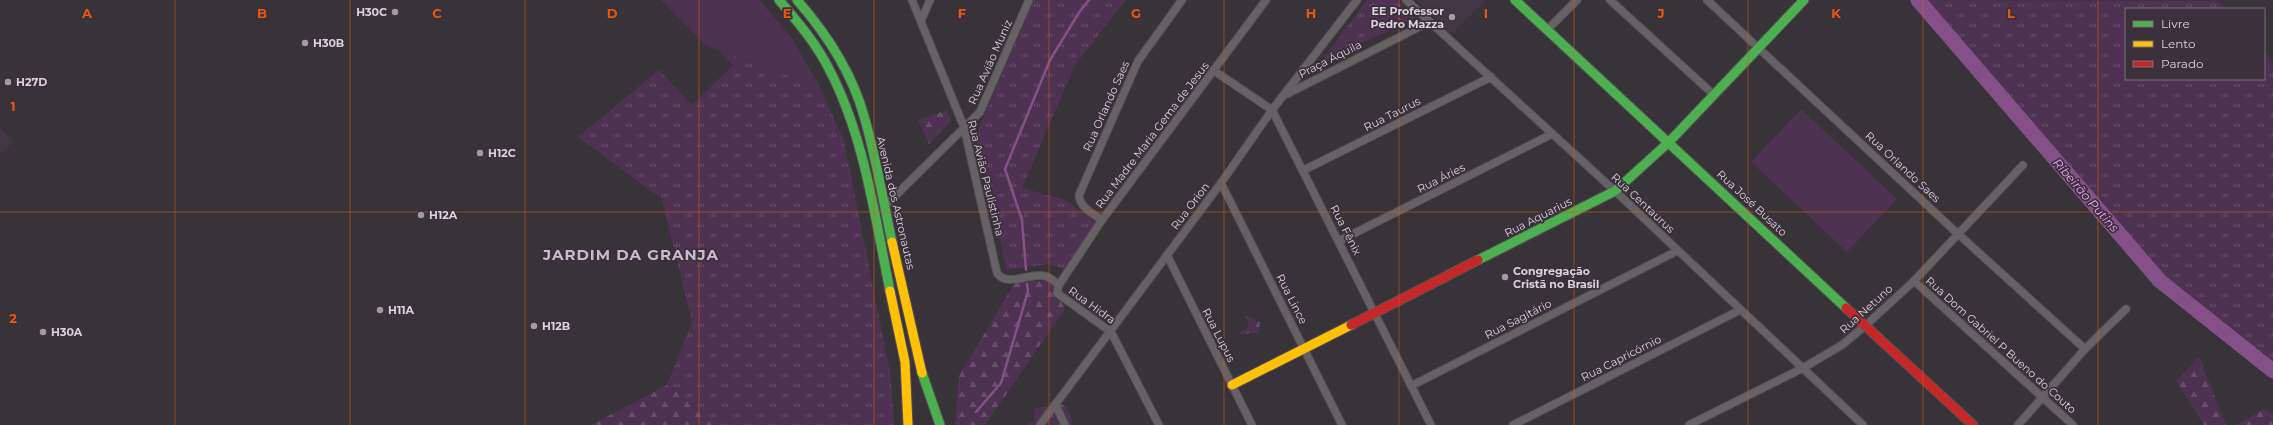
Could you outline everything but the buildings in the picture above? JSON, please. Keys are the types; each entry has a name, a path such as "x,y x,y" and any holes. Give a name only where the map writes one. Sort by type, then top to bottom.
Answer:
{"street":[{"name":"Avenida dos Astronautas","path":"779,0 804,28 829,68 852,120 876,217 905,362 908,425"},
{"name":"Avenida dos Astronautas","path":"798,0 815,20 841,62 864,115 919,361 930,400 940,425"},
{"name":"Rua Avião Paulistinha","path":"912,0 964,127 997,273"},
{"path":"921,21 930,0"},
{"name":"Rua Avião Muniz","path":"885,206 980,112 1029,0"},
{"name":"Rua Orlando Saes","path":"1102,220 1083,207 1079,202 1079,195 1138,61 1182,0"},
{"name":"Rua Madre Maria Gema de Jesus","path":"1059,285 1102,220 1266,0"},
{"name":"Rua Orion","path":"1040,425 1112,332 1167,254 1221,183 1272,110 1357,0"},
{"name":"Rua Centaurus","path":"1406,0 1615,191 1862,425"},
{"name":"Rua José Busato","path":"1515,0 1973,425"},
{"path":"1547,30 1577,0"},
{"path":"1610,0 1714,95"},
{"name":"Rua Orlando Saes","path":"1707,0 1957,233 2085,349"},
{"name":"Rua Aquarius","path":"1232,385 1615,191 1669,142 1804,0"},
{"name":"Praça Áquila","path":"1284,95 1313,79 1429,22"},
{"path":"1306,65 1313,79"},
{"name":"Rua Fênix","path":"1213,70 1272,110 1304,170 1431,425"},
{"name":"Rua Taurus","path":"1304,170 1491,77"},
{"name":"Rua Áries","path":"1339,241 1552,134"},
{"name":"Rua Netuno","path":"1689,425 1803,368 1842,345 1866,326 1914,281 1957,233 2023,165"},
{"name":"Rua Lince","path":"1221,183 1342,425"},
{"name":"Rua Sagitário","path":"1411,386 1677,251"},
{"name":"Rua Lupus","path":"1167,254 1252,425"},
{"name":"Rua Hidra","path":"997,273 1001,279 1006,281 1025,277 1047,276 1059,285 1057,293 1112,332 1159,425"},
{"name":"Rua Dom Gabriel P Bueno do Couto","path":"1914,281 2073,425"},
{"path":"2018,425 2085,349 2126,309"},
{"name":"Rua Capricórnio","path":"1512,425 1740,310"},
{"path":"1055,404 1066,425"}],"shaded area":[{"name":"EE Professor Pedro Mazza","path":"1416,0 1486,0 1452,34"},
{"path":"0,128 14,142 0,153"}],"green space":[{"path":"661,0 759,0 791,37 820,87 705,45"},
{"path":"669,0 759,0 791,37 820,87 844,141 891,377 894,425 717,425 667,385 692,322 662,199 578,137 659,70 692,105 733,65"},
{"path":"1034,0 1126,0 1075,65 1022,188 1065,200 1097,223 1065,270 1049,264 1007,270 975,137"},
{"path":"1367,0 1397,0 1416,18 1320,63"},
{"path":"1918,0 2218,1 2225,8 2125,8 2125,80 2265,80 2265,51 2273,63 2273,370 2153,273"},
{"path":"1801,109 1897,199 1847,252 1751,162"},
{"path":"947,110 951,121 929,144 918,120"},
{"path":"1016,281 1050,281 1065,309 985,425 955,425 959,376"},
{"path":"1247,316 1260,322 1259,333 1237,334 1247,328 1249,322 1245,318"},
{"path":"2199,357 2226,425 2204,425 2176,381"},
{"path":"667,385 717,425 591,425"},
{"path":"1058,402 1068,408 1072,425 1025,425 1034,421 1035,408 1052,406"},
{"path":"2264,409 2273,414 2273,425 2237,425"}],"waterway":[{"path":"1026,270 1022,220 1005,169 1050,60 1080,11 1089,0"},
{"name":"Ribeirão Putins","path":"1918,0 2160,281 2273,371"},
{"path":"976,412 1001,383 1028,291 1027,284"}],"traffic: fast":[{"path":"779,0 818,50 841,94 860,149 867,177 890,291"},
{"path":"797,0 828,40 853,84 864,116 872,147 892,242"},
{"path":"1515,0 1846,308"},
{"path":"1478,260 1615,191 1669,142 1804,0"},
{"path":"922,373 940,425"}],"traffic: slow":[{"path":"892,242 922,373"},
{"path":"890,291 905,362 908,425"},
{"path":"1232,385 1351,325"}],"traffic: jam":[{"path":"1351,325 1478,260"},
{"path":"1846,308 1973,425"}],"place":[{"name":"H30C","path":"395,12"},
{"name":"EE Professor Pedro Mazza","path":"1452,17"},
{"name":"H30B","path":"305,43"},
{"name":"H27D","path":"8,82"},
{"name":"H12C","path":"480,153"},
{"name":"H12A","path":"421,215"},
{"name":"Congregação Cristã no Brasil","path":"1505,277"},
{"name":"H11A","path":"380,310"},
{"name":"H12B","path":"534,326"},
{"name":"H30A","path":"43,332"}],"district":[{"name":"JARDIM DA GRANJA","path":"631,254"}]}
